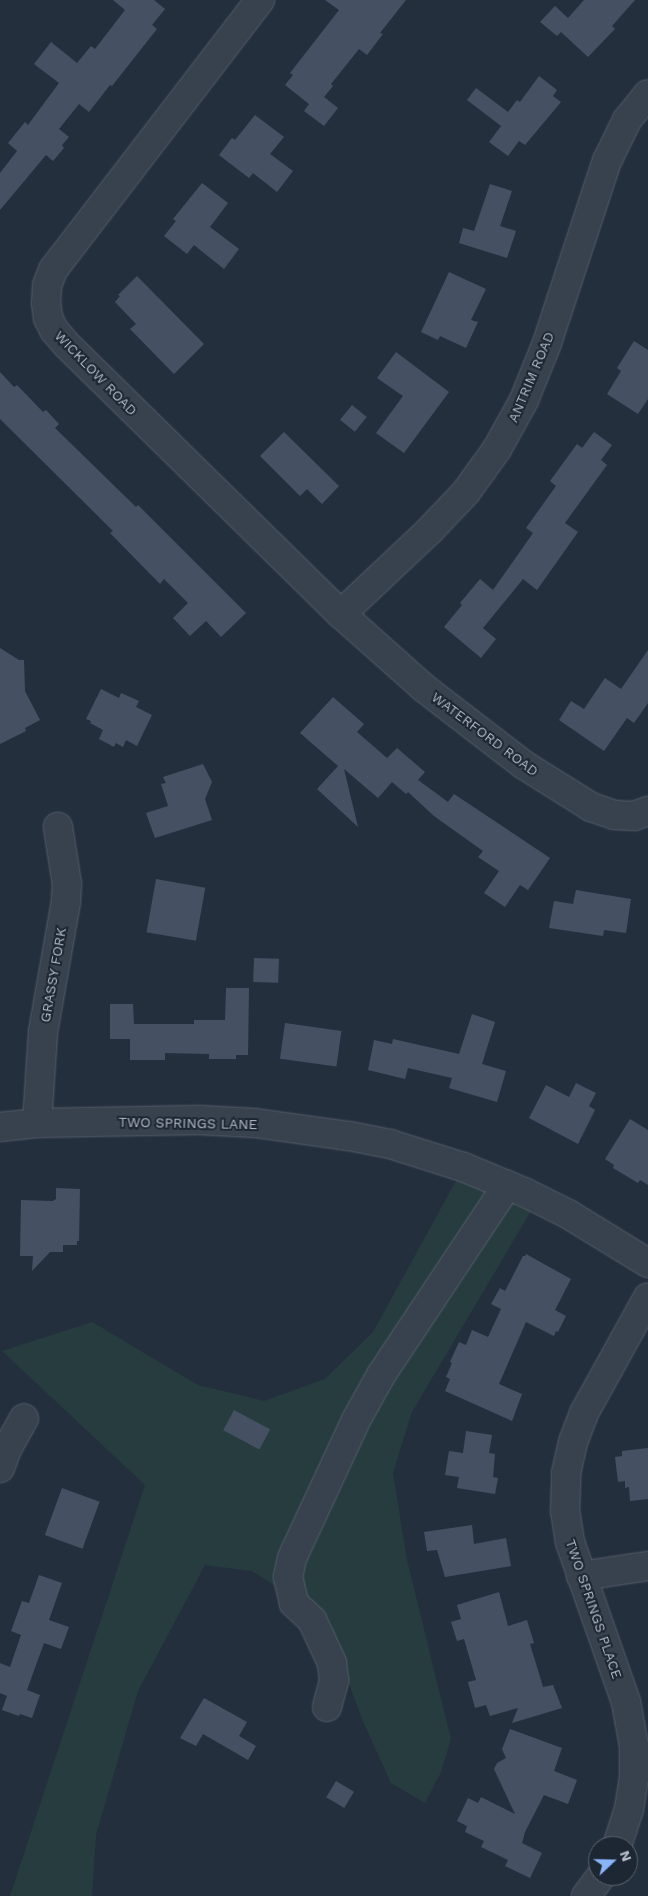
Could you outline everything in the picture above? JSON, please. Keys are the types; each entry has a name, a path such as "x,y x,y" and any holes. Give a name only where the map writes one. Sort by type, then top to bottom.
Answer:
{"street":[{"name":"WICKLOW ROAD","path":"260,0 53,270 47,286 46,303 48,318 54,330 66,345 341,614"},
{"name":"ANTRIM ROAD","path":"341,614 430,530 466,492 497,449 524,400 547,343 607,161 627,120 648,94"},
{"name":"WATERFORD ROAD","path":"341,614 424,688 524,765 591,807 614,815 634,816 648,811"},
{"name":"GRASSY FORK","path":"37,1123 43,1032 66,901 67,884 58,827"},
{"name":"TWO SPRINGS LANE","path":"0,1127 37,1123 199,1120 302,1128 390,1144 463,1167 507,1185 568,1214 648,1263"},
{"path":"327,1707 334,1680 332,1664 312,1620 294,1602 288,1577 292,1558 352,1428 381,1375 507,1185"},
{"name":"TWO SPRINGS PLACE","path":"620,1836 629,1809 634,1778 634,1746 626,1702 570,1542 565,1511 566,1473 573,1442 584,1413 648,1297"},
{"path":"0,1468 7,1449 24,1418"},
{"path":"581,1576 648,1566"}],"green space":[{"path":"458,1177 531,1211 412,1412 393,1473 407,1560 451,1739 441,1772 425,1803 391,1783 362,1719 325,1618 252,1571 205,1565 138,1691 96,1835 92,1896 10,1896 145,1485 2,1351 92,1322 198,1385 264,1401 325,1379 373,1332"}],"building":[{"path":"113,0 154,0 165,9 152,25 157,29 112,86 110,85 89,112 79,104 59,129 69,137 62,145 64,148 53,161 46,155 0,210 0,173 17,151 8,143 25,122 28,125 59,83 34,64 51,42 77,63 91,46 95,49 125,10"},
{"path":"325,0 406,0 380,33 383,34 367,55 359,49 331,84 333,86 324,97 338,108 324,126 304,111 309,104 285,85 293,75 290,73 339,10"},
{"path":"584,0 635,0 612,26 615,29 588,57 561,32 557,36 540,22 555,6 568,18"},
{"path":"539,76 557,90 553,96 561,102 525,145 519,141 508,156 489,142 501,126 467,100 476,88 508,112 517,100 520,102"},
{"path":"255,115 284,137 270,154 293,171 277,192 253,173 249,178 219,155 232,138 235,140"},
{"path":"202,183 228,203 210,227 239,249 224,269 194,245 187,254 164,236 176,221 173,219"},
{"path":"490,184 512,191 500,226 516,231 507,258 459,243 463,228 474,231"},
{"path":"449,272 486,289 471,320 478,322 466,348 440,336 438,340 421,332"},
{"path":"137,276 204,344 174,374 130,329 136,324 115,302 120,296 118,295"},
{"path":"634,341 648,350 648,399 638,414 607,394 621,371 617,368"},
{"path":"396,352 449,392 404,453 376,433 403,396 377,378"},
{"path":"0,372 14,387 17,385 43,412 46,410 59,424 55,428 136,507 138,505 246,613 221,637 206,621 190,636 173,618 188,603 164,579 160,584 110,533 113,531 0,419"},
{"path":"352,405 367,417 355,432 340,420"},
{"path":"284,432 339,486 322,504 307,489 300,496 260,456"},
{"path":"594,432 612,445 601,460 607,465 565,523 578,532 537,590 523,579 483,628 496,639 481,658 444,627 462,605 460,603 480,579 493,590 533,533 526,528 556,486 550,481 577,444 582,448"},
{"path":"0,648 19,660 24,660 25,691 40,720 25,728 26,731 0,744"},
{"path":"648,650 648,703 634,723 627,718 604,751 559,720 571,701 584,709 605,678 621,689"},
{"path":"101,689 119,698 121,693 139,701 136,707 152,715 137,746 126,740 123,747 116,743 114,747 99,739 103,730 86,719"},
{"path":"333,697 364,724 357,732 387,758 397,748 425,772 418,780 448,802 454,794 550,858 528,890 520,885 505,907 484,893 499,871 478,857 483,851 434,816 408,792 406,794 392,782 378,798 344,769 358,827 317,789 338,766 300,733"},
{"path":"203,764 212,782 205,799 212,820 155,838 146,813 168,806 161,784 166,783 163,777"},
{"path":"156,879 205,888 196,941 147,932"},
{"path":"576,890 631,899 626,933 604,930 603,936 549,928 554,901 573,904"},
{"path":"254,958 279,959 278,983 253,982"},
{"path":"226,988 249,988 248,1055 236,1055 236,1059 209,1059 209,1054 165,1053 165,1060 130,1060 130,1039 110,1039 110,1004 133,1004 134,1024 194,1024 194,1020 225,1020"},
{"path":"472,1014 495,1022 482,1064 506,1071 497,1102 449,1088 452,1078 408,1068 405,1079 368,1070 374,1040 392,1044 393,1039 459,1054"},
{"path":"285,1023 341,1031 336,1067 280,1059"},
{"path":"576,1083 596,1093 589,1106 595,1110 578,1144 529,1118 546,1085 569,1097"},
{"path":"630,1119 648,1130 648,1185 640,1180 638,1183 613,1168 614,1165 605,1159"},
{"path":"56,1188 80,1189 79,1241 77,1241 77,1245 63,1245 63,1252 50,1252 32,1271 33,1256 20,1256 21,1200 53,1201 56,1199"},
{"path":"526,1254 571,1279 555,1310 566,1316 558,1332 556,1331 554,1336 526,1322 499,1384 522,1394 512,1421 445,1391 450,1379 446,1377 459,1342 466,1345 472,1330 488,1337 501,1309 491,1304 500,1288 505,1291 523,1256"},
{"path":"234,1410 270,1429 259,1450 223,1430"},
{"path":"466,1431 492,1435 489,1453 495,1454 493,1477 498,1478 495,1494 457,1488 459,1477 445,1475 449,1451 463,1453"},
{"path":"648,1448 648,1499 630,1501 629,1487 625,1488 625,1481 618,1482 615,1457 622,1456 622,1451"},
{"path":"62,1488 100,1502 82,1549 45,1535"},
{"path":"472,1525 474,1544 506,1538 511,1566 445,1577 437,1550 427,1551 424,1532"},
{"path":"39,1575 62,1583 49,1620 69,1627 61,1649 44,1643 27,1690 40,1695 32,1718 2,1710 7,1696 0,1693 0,1663 10,1667 21,1635 11,1631 22,1601 29,1603"},
{"path":"499,1592 508,1626 527,1620 534,1643 530,1644 543,1687 553,1685 562,1708 512,1723 518,1708 490,1716 486,1705 475,1708 468,1682 476,1680 464,1639 457,1641 451,1622 461,1619 457,1605"},
{"path":"204,1698 247,1722 239,1736 256,1746 248,1760 203,1734 196,1746 180,1738"},
{"path":"510,1729 562,1748 554,1771 577,1780 568,1804 544,1795 525,1832 522,1843 542,1853 530,1878 505,1866 508,1860 481,1847 484,1841 465,1832 467,1826 457,1821 468,1798 478,1803 481,1797 515,1814 494,1769 497,1763 506,1758 502,1749"},
{"path":"336,1781 354,1792 344,1808 326,1797"}]}
